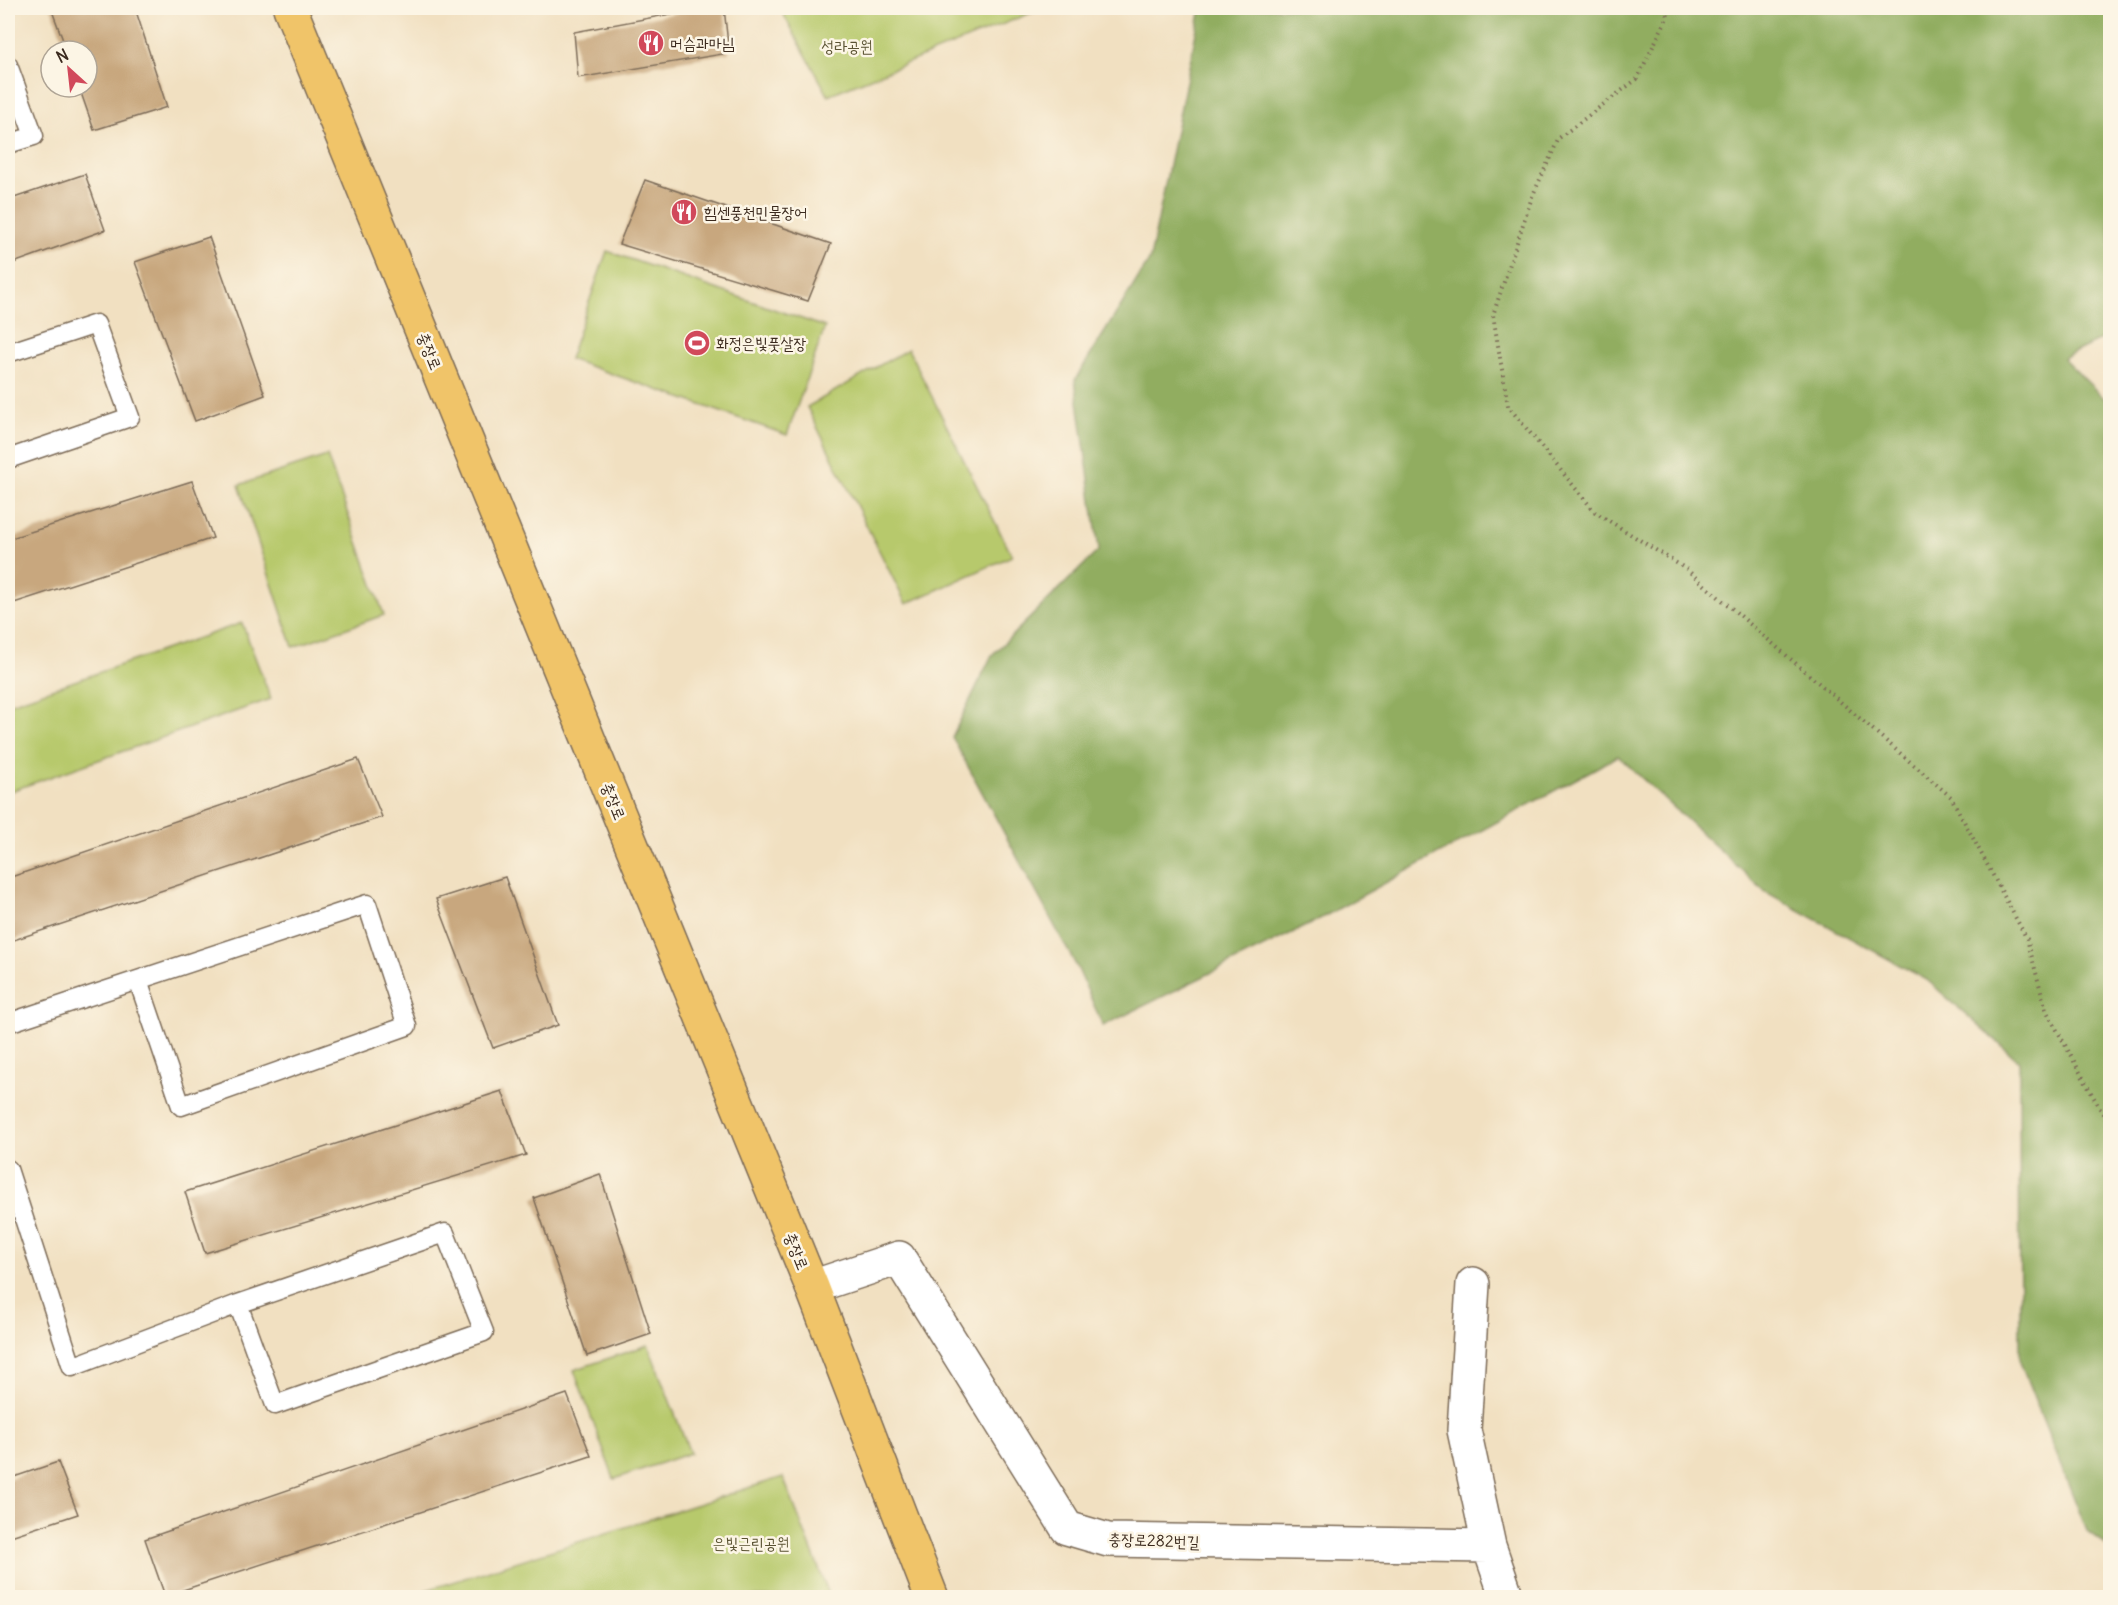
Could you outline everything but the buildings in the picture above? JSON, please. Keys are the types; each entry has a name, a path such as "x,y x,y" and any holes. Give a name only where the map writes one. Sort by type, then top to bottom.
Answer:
{"main road":[{"name":"충장로","path":"290,8 812,1287 932,1598"}],"street":[{"name":"충장로282번길","path":"812,1287 899,1258 1067,1528 1108,1540 1489,1546"},
{"path":"1473,1284 1464,1430 1489,1546 1507,1598"}],"lane":[{"path":"8,65 34,136 8,144"},
{"path":"8,353 96,324 130,417 8,459"},
{"path":"8,1023 367,904 407,1026 181,1106 138,980"},
{"path":"8,1170 12,1200 72,1367 238,1304 445,1233 484,1332 275,1405 238,1304"}],"path":[{"path":"1666,8 1668,16 1637,79 1559,138 1532,197 1493,315 1508,406 1595,513 1686,569 1951,797 2027,939 2046,1010 2110,1127"}],"green space":[{"name":"성라공원","path":"780,8 1043,8 828,95"},
{"path":"1201,8 2110,8 2110,335 2063,358 2110,404 2110,1548 2087,1531 2020,1362 2019,1061 1927,980 1764,891 1618,756 1312,923 1103,1026 1078,969 952,737 992,655 1099,550 1075,380 1150,259"},
{"name":"화정은빛풋살장","path":"607,251 825,327 787,435 569,359"},
{"name":"화정은빛풋살장","path":"908,349 1012,556 906,604 807,407"},
{"path":"327,456 384,615 293,647 239,485"},
{"path":"242,623 271,699 8,792 8,704"},
{"path":"648,1345 690,1453 614,1479 574,1370"},
{"name":"은빛근린공원","path":"783,1477 830,1597 405,1597"}],"place":[{"name":"머슴과마님","path":"651,43"},
{"name":"힘센풍천민물장어","path":"684,212"},
{"name":"화정은빛풋살장","path":"697,343"}]}
